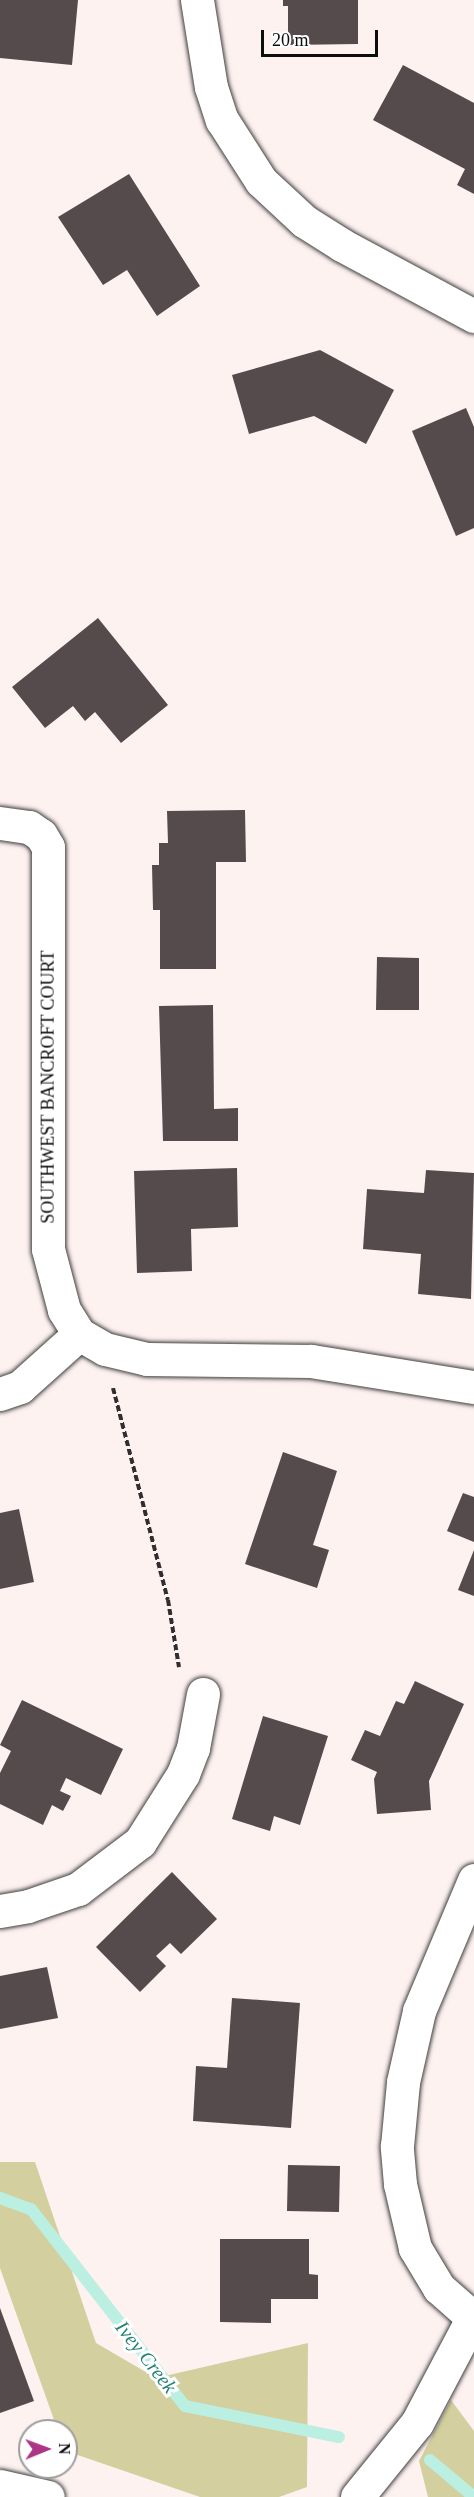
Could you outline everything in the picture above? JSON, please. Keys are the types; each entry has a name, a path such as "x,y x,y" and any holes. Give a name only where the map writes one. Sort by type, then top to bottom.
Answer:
{"street":[{"path":"197,0 211,87 222,120 261,181 304,220 342,245 474,316"},
{"name":"SOUTHWEST BANCROFT COURT","path":"0,823 29,827 41,835 50,862 48,1249 64,1311 92,1342"},
{"path":"0,1394 20,1387 92,1342 147,1359 311,1361 474,1387"},
{"path":"0,1911 28,1906 78,1889 140,1842 183,1774 193,1748 203,1694"},
{"path":"357,2497 417,2423 473,2316 439,2288 415,2248 400,2184 397,2146 403,2082 419,2011 474,1880"},
{"path":"0,2486 48,2497"}],"path":[{"path":"92,1342 168,1600 180,1683 203,1694"}],"shaded area":[{"path":"0,2162 35,2162 96,2343 156,2378 308,2343 307,2487 279,2497 200,2497 78,2455 78,2419 54,2419 0,2268"},
{"path":"451,2400 474,2431 474,2497 428,2497 419,2461"}],"building":[{"path":"0,0 78,0 72,65 0,58"},
{"path":"283,0 358,0 358,44 288,45 288,6 283,6"},
{"path":"403,65 474,103 474,194 457,185 465,169 373,120"},
{"path":"129,174 200,286 157,316 127,270 103,285 58,217"},
{"path":"320,350 394,390 366,444 314,416 249,434 232,375"},
{"path":"466,408 474,427 474,528 456,536 412,431"},
{"path":"98,618 168,705 121,743 95,712 85,721 73,706 45,728 12,687"},
{"path":"245,810 246,862 216,862 216,969 160,969 160,910 153,910 152,865 159,865 159,843 168,843 167,811"},
{"path":"377,957 419,958 419,1010 376,1010"},
{"path":"213,1005 214,1109 238,1108 238,1141 163,1141 159,1006"},
{"path":"237,1168 238,1227 191,1229 192,1271 137,1273 134,1171"},
{"path":"426,1170 474,1173 471,1299 418,1294 421,1254 363,1249 367,1189 424,1193"},
{"path":"283,1452 337,1471 313,1545 329,1550 317,1588 245,1564"},
{"path":"463,1493 474,1497 474,1542 447,1531"},
{"path":"19,1509 34,1582 0,1589 0,1513"},
{"path":"474,1550 474,1596 458,1590"},
{"path":"415,1681 464,1704 429,1781 431,1810 377,1814 374,1779 377,1772 351,1760 365,1730 380,1736 396,1701 404,1704"},
{"path":"22,1700 123,1749 101,1795 66,1778 60,1791 71,1796 63,1811 52,1805 43,1825 0,1804 0,1773 11,1751 0,1745"},
{"path":"263,1716 328,1736 300,1825 274,1816 270,1831 232,1819"},
{"path":"172,1872 217,1919 181,1954 170,1943 156,1956 166,1966 140,1992 96,1947"},
{"path":"47,1967 58,2018 0,2029 0,1976"},
{"path":"232,1998 300,2003 291,2128 193,2121 196,2066 227,2068"},
{"path":"288,2165 340,2166 339,2212 287,2211"},
{"path":"220,2239 309,2239 309,2274 318,2275 318,2299 271,2299 271,2323 220,2322"},
{"path":"0,2308 34,2401 0,2413"}],"waterway":[{"name":"Ivey Creek","path":"0,2198 31,2209 185,2406 339,2437"},
{"name":"Ivey Creek","path":"430,2460 474,2497"}]}
